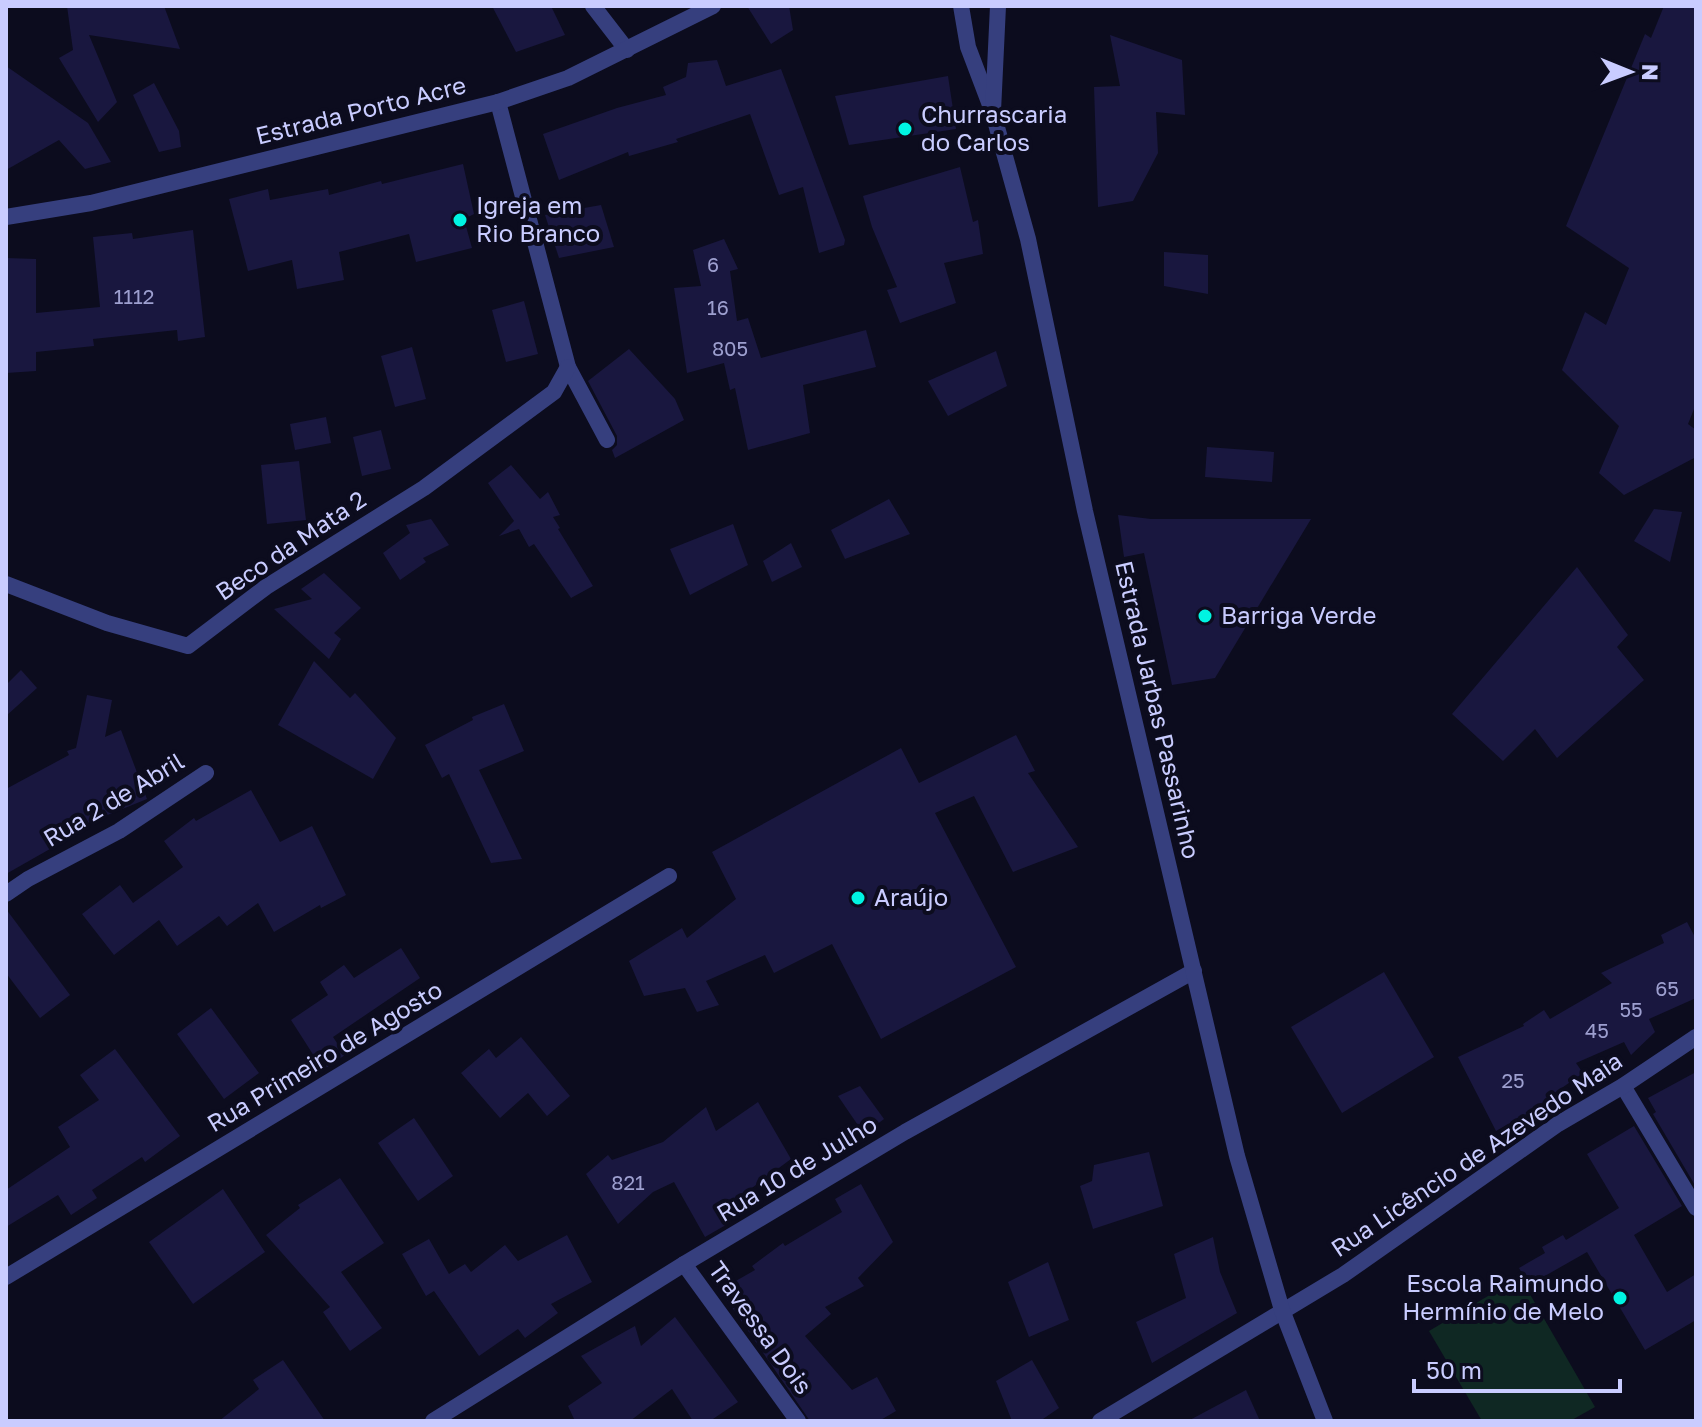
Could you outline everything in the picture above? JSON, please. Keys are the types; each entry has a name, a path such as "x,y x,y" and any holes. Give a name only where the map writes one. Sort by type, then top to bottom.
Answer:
{"street":[{"path":"593,6 627,50"},
{"name":"Estrada Porto Acre","path":"6,217 91,203 498,102 568,78 713,6"},
{"name":"Estrada Jarbas Passarinho","path":"961,6 968,47 993,113 1028,239 1085,511 1237,1156 1282,1310 1325,1421"},
{"path":"993,113 998,6"},
{"path":"498,102 568,367 607,440"},
{"name":"Beco da Mata 2","path":"6,584 107,623 188,646 266,587 424,488 554,392 568,367"},
{"name":"Rua 2 de Abril","path":"6,894 119,831 206,773"},
{"name":"Rua Primeiro de Agosto","path":"6,1277 669,876"},
{"name":"Rua 10 de Julho","path":"433,1421 684,1264 905,1132 1194,971"},
{"name":"Rua Licêncio de Azevedo Maia","path":"1100,1421 1343,1275 1558,1124 1623,1086 1696,1037"},
{"path":"1623,1086 1696,1208"},
{"name":"Travessa Dois","path":"684,1264 798,1421"}],"green space":[{"path":"1520,1277 1595,1407 1570,1421 1482,1421 1429,1331"}],"building":[{"path":"67,6 164,6 180,49 89,35 117,102 98,122 59,58 73,50"},
{"path":"492,6 551,6 565,35 516,52"},
{"path":"747,6 789,6 793,30 771,44"},
{"path":"1664,6 1696,6 1696,404 1688,424 1696,430 1696,457 1624,495 1599,473 1619,426 1562,370 1585,312 1606,325 1629,268 1566,226 1645,34 1651,38"},
{"path":"1110,35 1182,60 1185,115 1156,112 1158,153 1133,201 1098,207 1094,87 1120,86"},
{"path":"717,60 726,86 781,69 845,240 844,245 819,253 803,187 779,195 750,114 676,139 678,142 629,156 628,152 559,180 543,134 617,108 666,95 663,87 686,77 688,63"},
{"path":"6,66 88,123 111,162 85,169 59,140 6,170"},
{"path":"948,76 956,129 849,145 835,96"},
{"path":"154,83 179,131 181,147 159,152 133,95"},
{"path":"463,164 474,214 464,219 472,248 416,262 409,234 339,252 344,280 297,289 292,260 248,271 229,199 268,189 270,200 328,189 329,195"},
{"path":"960,167 973,222 978,220 983,254 944,263 956,303 900,323 887,290 897,287 872,227 863,196"},
{"path":"601,205 614,247 559,258 545,215"},
{"path":"193,230 205,337 178,341 177,330 93,339 94,346 36,352 36,371 6,373 6,258 36,259 36,313 100,307 93,237 132,233 133,239"},
{"path":"724,239 738,269 730,271 737,321 748,318 761,358 866,330 876,367 803,385 810,433 748,450 735,388 730,390 724,363 687,373 674,288 701,286 693,250"},
{"path":"1164,252 1208,255 1208,294 1164,286"},
{"path":"524,301 538,354 506,362 492,310"},
{"path":"412,347 426,399 395,407 381,356"},
{"path":"629,349 675,399 684,420 615,458 612,450 617,445 617,436 588,381"},
{"path":"996,351 1007,386 948,416 928,381"},
{"path":"326,417 331,443 295,450 290,424"},
{"path":"381,430 391,469 362,476 353,437"},
{"path":"1207,447 1274,452 1272,482 1205,477"},
{"path":"299,461 306,520 267,524 261,465"},
{"path":"511,465 540,499 548,492 560,515 553,517 558,529 593,586 571,598 534,544 529,547 519,529 499,536 514,521 488,483"},
{"path":"889,499 910,534 845,559 831,530"},
{"path":"1654,509 1682,512 1670,562 1634,541"},
{"name":"Barriga Verde","path":"1118,515 1151,519 1311,519 1215,678 1172,685 1144,553 1124,557"},
{"path":"431,519 449,545 423,558 426,562 400,580 383,553 410,533 406,525"},
{"path":"733,524 748,565 690,595 670,549"},
{"path":"791,543 802,567 772,582 763,561"},
{"path":"1577,567 1628,635 1617,647 1644,680 1557,758 1535,729 1503,761 1452,714"},
{"path":"324,573 361,608 334,633 341,639 329,659 274,609 312,599 301,589"},
{"path":"314,661 350,698 355,693 396,738 373,779 278,725"},
{"path":"21,670 37,688 6,716 6,685"},
{"path":"87,695 112,700 105,737 121,730 147,799 68,831 71,837 6,874 6,789 69,755 67,751 76,748"},
{"path":"504,704 524,751 479,770 522,859 491,863 449,774 442,778 425,745 473,720 472,717"},
{"name":"Araújo","path":"1016,735 1035,771 1028,773 1078,847 1013,872 974,796 935,813 1016,967 881,1039 832,944 774,973 765,955 706,981 719,1005 697,1012 685,988 644,996 629,961 682,928 687,938 736,899 712,852 901,748 919,783"},
{"path":"251,790 280,842 312,826 346,895 321,908 320,905 274,932 258,903 227,926 219,916 177,946 159,920 114,955 82,914 120,885 133,903 183,867 164,841 194,818 196,821"},
{"path":"6,909 70,995 40,1018 6,973"},
{"path":"1687,922 1696,939 1696,998 1649,1019 1655,1032 1631,1055 1624,1042 1576,1063 1583,1073 1549,1097 1550,1101 1496,1131 1458,1057 1524,1026 1544,1010 1550,1019 1612,983 1601,973 1664,943 1661,935"},
{"path":"401,948 420,978 333,1037 345,1055 323,1070 291,1020 328,995 320,982 344,965 354,978"},
{"path":"1384,972 1434,1057 1342,1113 1291,1027"},
{"path":"211,1008 259,1073 224,1099 177,1034"},
{"path":"521,1037 570,1096 547,1116 528,1093 500,1118 461,1073 489,1049 496,1058"},
{"path":"115,1049 180,1136 145,1162 142,1157 92,1190 97,1198 71,1215 58,1195 6,1227 6,1190 70,1147 58,1127 99,1100 80,1075"},
{"path":"1696,1072 1696,1187 1653,1114 1656,1112 1648,1098"},
{"path":"860,1086 884,1119 864,1134 838,1096"},
{"path":"758,1102 791,1159 722,1210 731,1222 705,1237 674,1182 653,1192 618,1224 586,1174 608,1155 612,1160 663,1142 706,1107 716,1131"},
{"path":"414,1118 453,1176 418,1201 378,1143"},
{"path":"1634,1126 1682,1206 1634,1235 1667,1292 1696,1274 1696,1320 1645,1350 1587,1252 1529,1285 1519,1268 1545,1253 1542,1247 1563,1235 1566,1240 1619,1208 1587,1154"},
{"path":"1149,1152 1163,1206 1093,1229 1080,1186 1092,1181 1094,1165"},
{"path":"340,1178 384,1243 341,1272 382,1328 350,1351 323,1312 330,1307 266,1235 300,1208 298,1205"},
{"path":"861,1184 893,1242 858,1278 864,1286 825,1307 831,1314 805,1336 852,1390 877,1377 896,1411 879,1421 810,1421 720,1290 755,1270 752,1266 783,1243 785,1246 842,1212 835,1199"},
{"path":"223,1189 265,1252 193,1304 149,1242"},
{"path":"567,1235 592,1282 551,1304 558,1313 525,1338 518,1329 479,1356 434,1291 426,1296 402,1254 429,1239 449,1274 465,1264 471,1272 505,1245 518,1261"},
{"path":"1213,1237 1220,1272 1237,1313 1152,1363 1136,1322 1186,1298 1174,1254"},
{"path":"1048,1262 1069,1320 1029,1337 1008,1282"},
{"path":"675,1317 738,1402 710,1421 693,1421 672,1389 630,1421 575,1421 568,1406 602,1383 581,1356 635,1326 641,1346"},
{"path":"283,1360 325,1421 219,1421 259,1389 253,1380"},
{"path":"1032,1360 1059,1408 1040,1421 1012,1421 996,1381"},
{"path":"1246,1390 1260,1421 1188,1421"}],"place":[{"name":"Churrascaria do Carlos","path":"905,129"},
{"name":"Igreja em Rio Branco","path":"460,220"},
{"name":"Barriga Verde","path":"1205,616"},
{"name":"Araújo","path":"858,898"},
{"name":"Escola Raimundo Hermínio de Melo","path":"1620,1298"}]}
